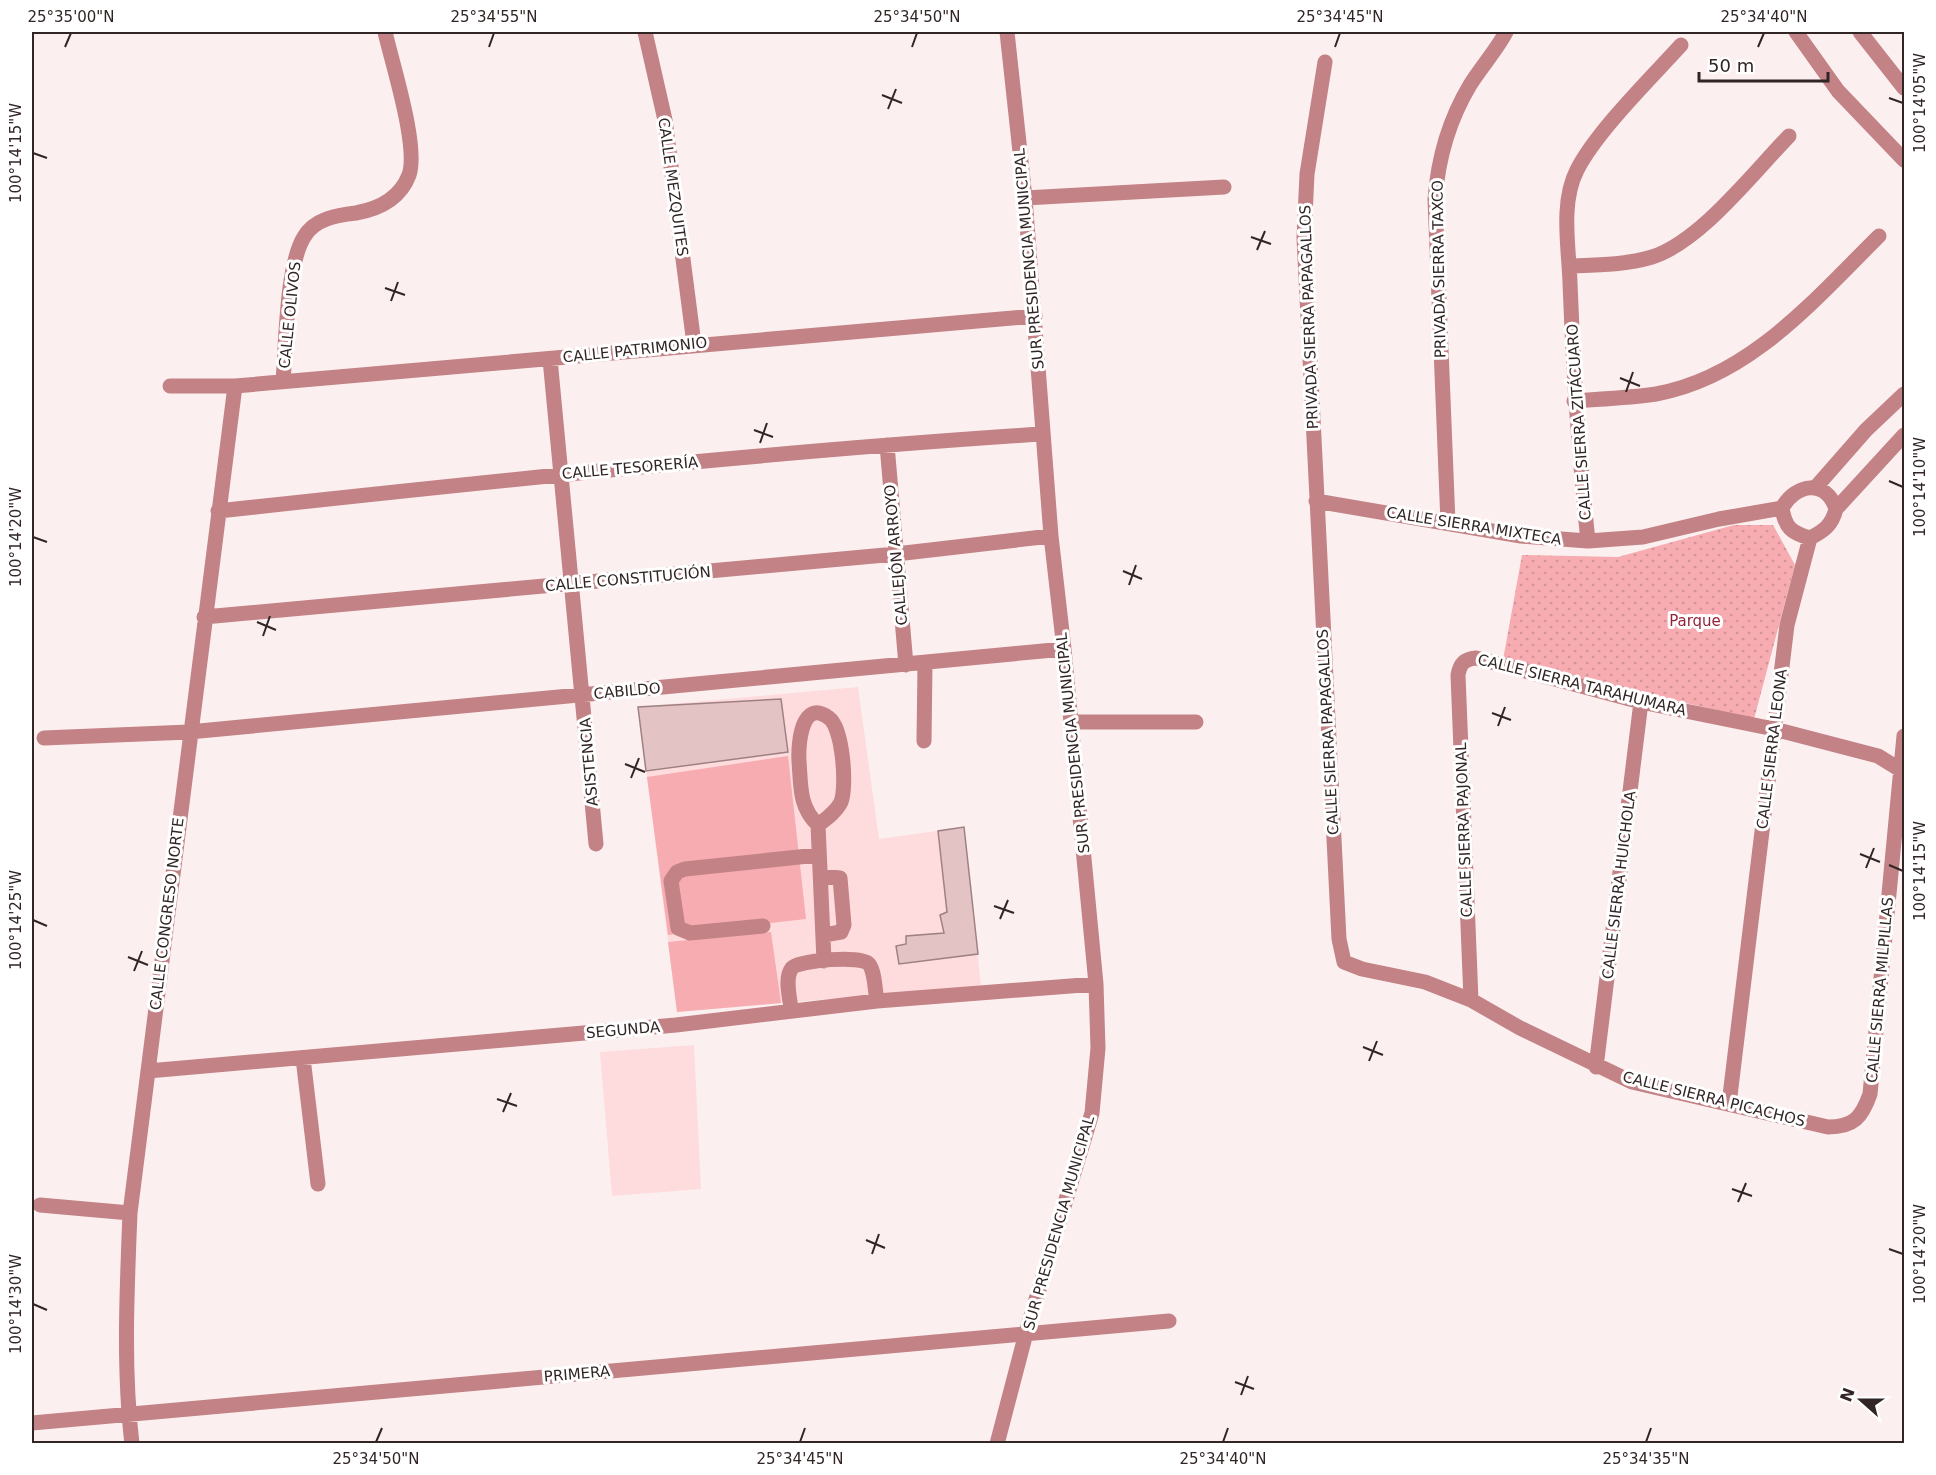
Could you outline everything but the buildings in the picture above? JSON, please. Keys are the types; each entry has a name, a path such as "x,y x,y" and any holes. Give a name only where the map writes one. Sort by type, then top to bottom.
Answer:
{"street":[{"name":"CALLE OLIVOS","path":"283,381 294,266 305,235 316,224 337,215 371,210 386,203 400,190 409,176 409,140 385,32"},
{"name":"CALLE MEZQUITES","path":"645,32 665,120 694,344"},
{"name":"SUR PRESIDENCIA MUNICIPAL","path":"997,1443 1026,1333 1092,1113 1098,1047 1096,984 1051,536 1025,198 1007,32"},
{"name":"PRIVADA SIERRA TAXCO","path":"1448,523 1435,199 1437,174 1447,134 1459,106 1506,32"},
{"path":"1796,32 1838,91 1905,160"},
{"path":"1860,32 1905,88"},
{"name":"CALLE SIERRA ZITÁCUARO","path":"1588,541 1574,401 1568,210 1577,170 1611,124 1681,45"},
{"name":"PRIVADA SIERRA PAPAGALLOS","path":"1316,501 1304,208 1312,132 1325,62"},
{"path":"1569,266 1633,262 1653,257 1683,242 1788,136"},
{"path":"1025,198 1224,187"},
{"path":"1574,401 1657,394 1737,364 1802,312 1880,236"},
{"name":"CALLE PATRIMONIO","path":"170,386 235,386 550,359 694,344 1035,316"},
{"name":"ASISTENCIA","path":"550,359 596,844"},
{"name":"CALLE CONGRESO NORTE","path":"132,1443 129,1416 130,1213 189,732 235,386"},
{"path":"1816,487 1866,430 1905,394"},
{"name":"CALLE TESORERÍA","path":"218,511 561,474 887,445 1042,434"},
{"path":"1836,509 1826,491 1816,487 1803,487 1788,498 1782,508 1784,523 1790,530 1810,538 1825,531 1834,519 1836,509 1905,435"},
{"name":"CALLEJÓN ARROYO","path":"887,445 906,665"},
{"name":"CALLE SIERRA MIXTECA","path":"1316,501 1521,536 1588,541 1643,537 1719,519 1782,508"},
{"name":"CALLE SIERRA PAPAGALLOS","path":"1316,501 1339,939 1344,962"},
{"name":"CALLE CONSTITUCIÓN","path":"204,616 896,554 1051,536"},
{"name":"CALLE SIERRA LEONA","path":"1729,1104 1787,625 1810,538"},
{"name":"CABILDO","path":"44,738 189,732 925,664 1064,649"},
{"name":"CALLE SIERRA TARAHUMARA","path":"1462,662 1476,658 1641,702 1774,729 1878,756 1903,772"},
{"name":"CALLE SIERRA PAJONAL","path":"1462,662 1458,675 1471,999"},
{"path":"924,741 925,664"},
{"name":"CALLE SIERRA HUICHOLA","path":"1596,1067 1641,702"},
{"path":"818,825 807,814 802,802 798,747 799,730 805,720 813,715 821,714 834,723 839,734 844,785 840,803 818,825 821,876 840,878 843,919 841,932 824,935 824,961"},
{"path":"1071,722 1196,722"},
{"path":"1878,756 1904,744"},
{"name":"CALLE SIERRA MILPILLAS","path":"1855,1120 1866,1107 1870,1094 1904,744"},
{"path":"763,926 690,933 678,928 671,881 677,872 685,869 818,855"},
{"path":"791,1009 788,981 791,969 796,965 824,961 856,959 868,962 877,1001"},
{"name":"CALLE SIERRA PICACHOS","path":"1344,962 1362,969 1425,982 1471,999 1520,1029 1596,1067 1632,1082 1828,1126 1844,1127 1855,1120"},
{"name":"SEGUNDA","path":"148,1071 676,1026 791,1009 1096,984"},
{"path":"303,1058 318,1184"},
{"path":"40,1205 130,1213"},
{"name":"PRIMERA","path":"32,1423 1169,1321"}],"shaded area":[{"path":"858,687 879,839 964,827 981,986 677,1012 638,707"},
{"path":"694,1045 701,1189 612,1196 600,1052"}],"green space":[{"name":"Parque","path":"1734,525 1773,525 1795,565 1754,719 1503,660 1522,555 1618,557"},
{"path":"788,756 806,919 668,935 647,777"},
{"path":"771,932 781,1003 677,1012 668,942"}]}
